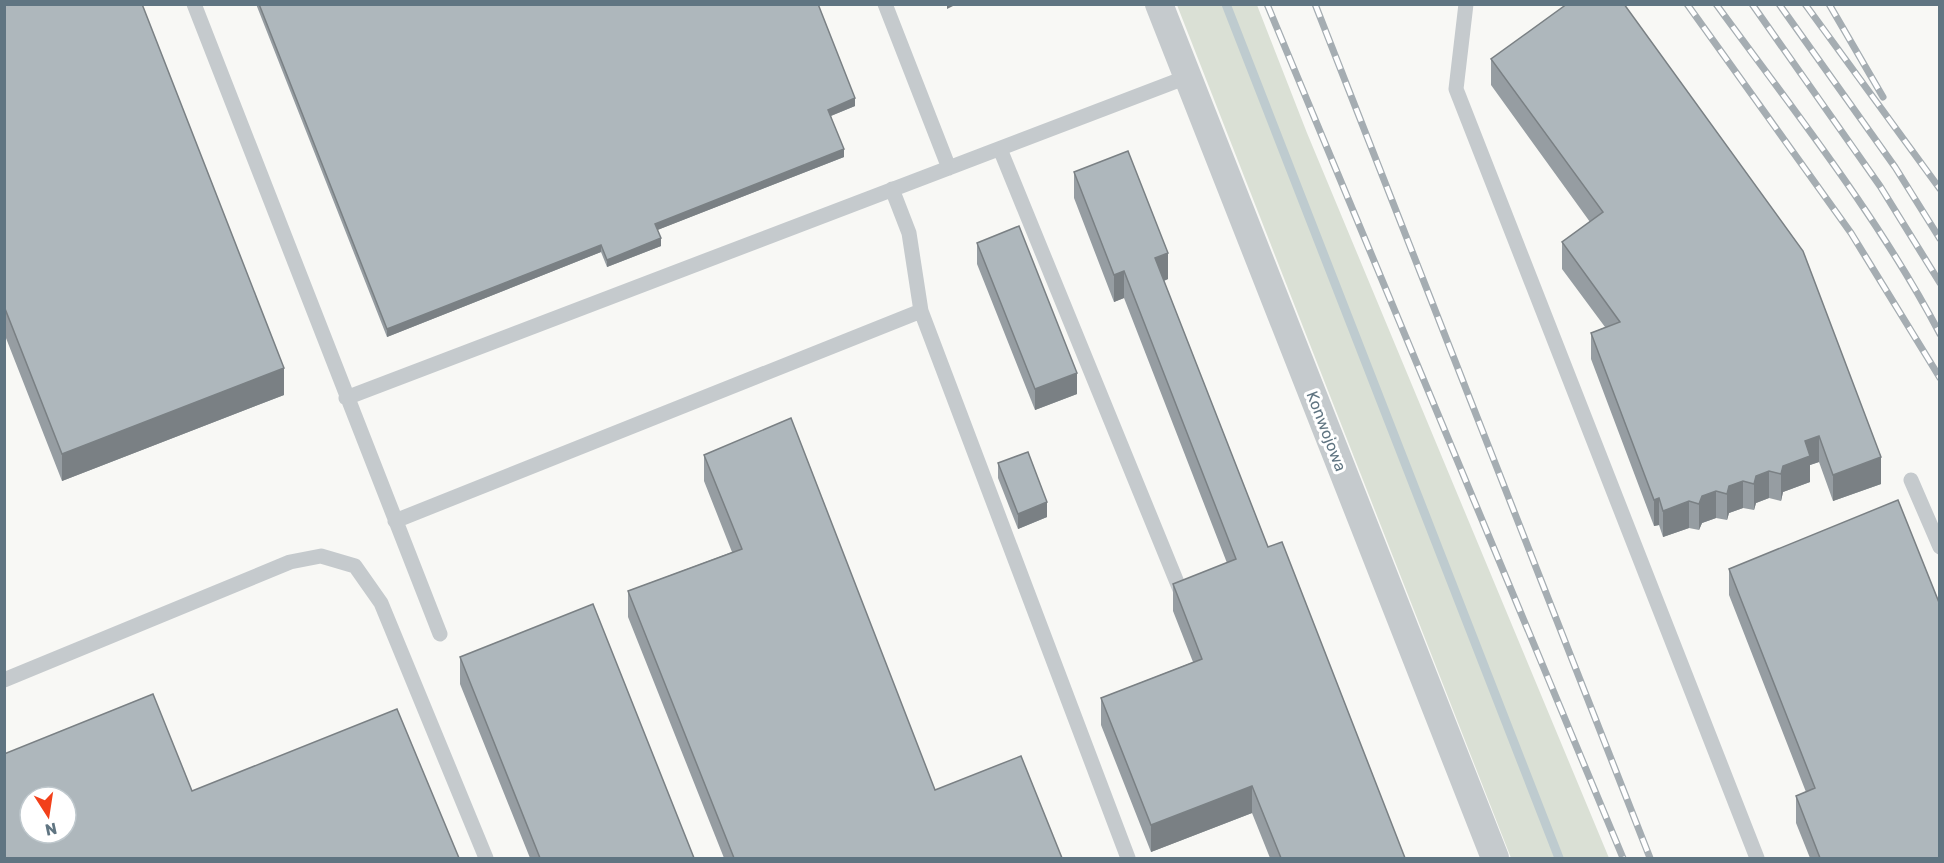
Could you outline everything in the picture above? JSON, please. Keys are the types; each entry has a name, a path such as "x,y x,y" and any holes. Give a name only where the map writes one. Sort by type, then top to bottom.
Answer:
{"street":[{"name":"Konwojowa","path":"1159,4 1495,858"}],"lane":[{"path":"194,4 440,634"},
{"path":"885,4 949,168"},
{"path":"1466,4 1456,89 1757,858"},
{"path":"346,398 1187,77"},
{"path":"1000,148 1183,597"},
{"path":"892,189 909,233 921,311 1128,858"},
{"path":"395,520 921,311"},
{"path":"1911,480 1940,547"},
{"path":"4,680 290,562 321,556 355,566 381,603 486,858"}],"shaded area":[{"path":"1177,5 1257,5 1307,133 1609,858 1511,858"}],"building":[{"path":"4,4 142,4 284,368 62,454 4,306"},
{"path":"259,4 818,4 855,98 828,110 844,149 655,224 661,238 607,260 601,245 387,329"},
{"path":"1567,4 1624,4 1803,251 1881,457 1833,475 1819,436 1805,441 1810,456 1783,466 1781,474 1769,471 1756,476 1754,484 1743,481 1729,486 1727,494 1716,491 1702,496 1699,504 1689,501 1663,511 1659,498 1654,500 1591,333 1620,322 1562,242 1603,212 1491,59"},
{"path":"1128,151 1168,253 1155,258 1268,547 1282,542 1405,858 1281,858 1252,786 1151,825 1101,698 1202,659 1173,584 1236,559 1124,271 1114,275 1074,172"},
{"path":"1019,226 1077,373 1035,389 977,243"},
{"path":"791,418 935,790 1021,756 1062,858 734,858 628,591 742,549 704,455"},
{"path":"1028,452 1047,502 1018,514 998,463"},
{"path":"1898,500 1940,605 1940,858 1820,858 1796,796 1815,788 1729,569"},
{"path":"593,604 694,858 540,858 460,657"},
{"path":"153,694 192,791 397,709 459,858 4,858 4,754"}],"waterway":[{"path":"1226,4 1559,858"}],"railway":[{"path":"1267,4 1623,858"},
{"path":"1315,4 1650,858"},
{"path":"1687,4 1851,233 1940,378"},
{"path":"1716,4 1805,124 1862,206 1916,290 1940,334"},
{"path":"1752,4 1880,186 1940,283"},
{"path":"1779,4 1895,167 1940,239"},
{"path":"1805,4 1940,189"},
{"path":"1829,4 1883,97"}]}
